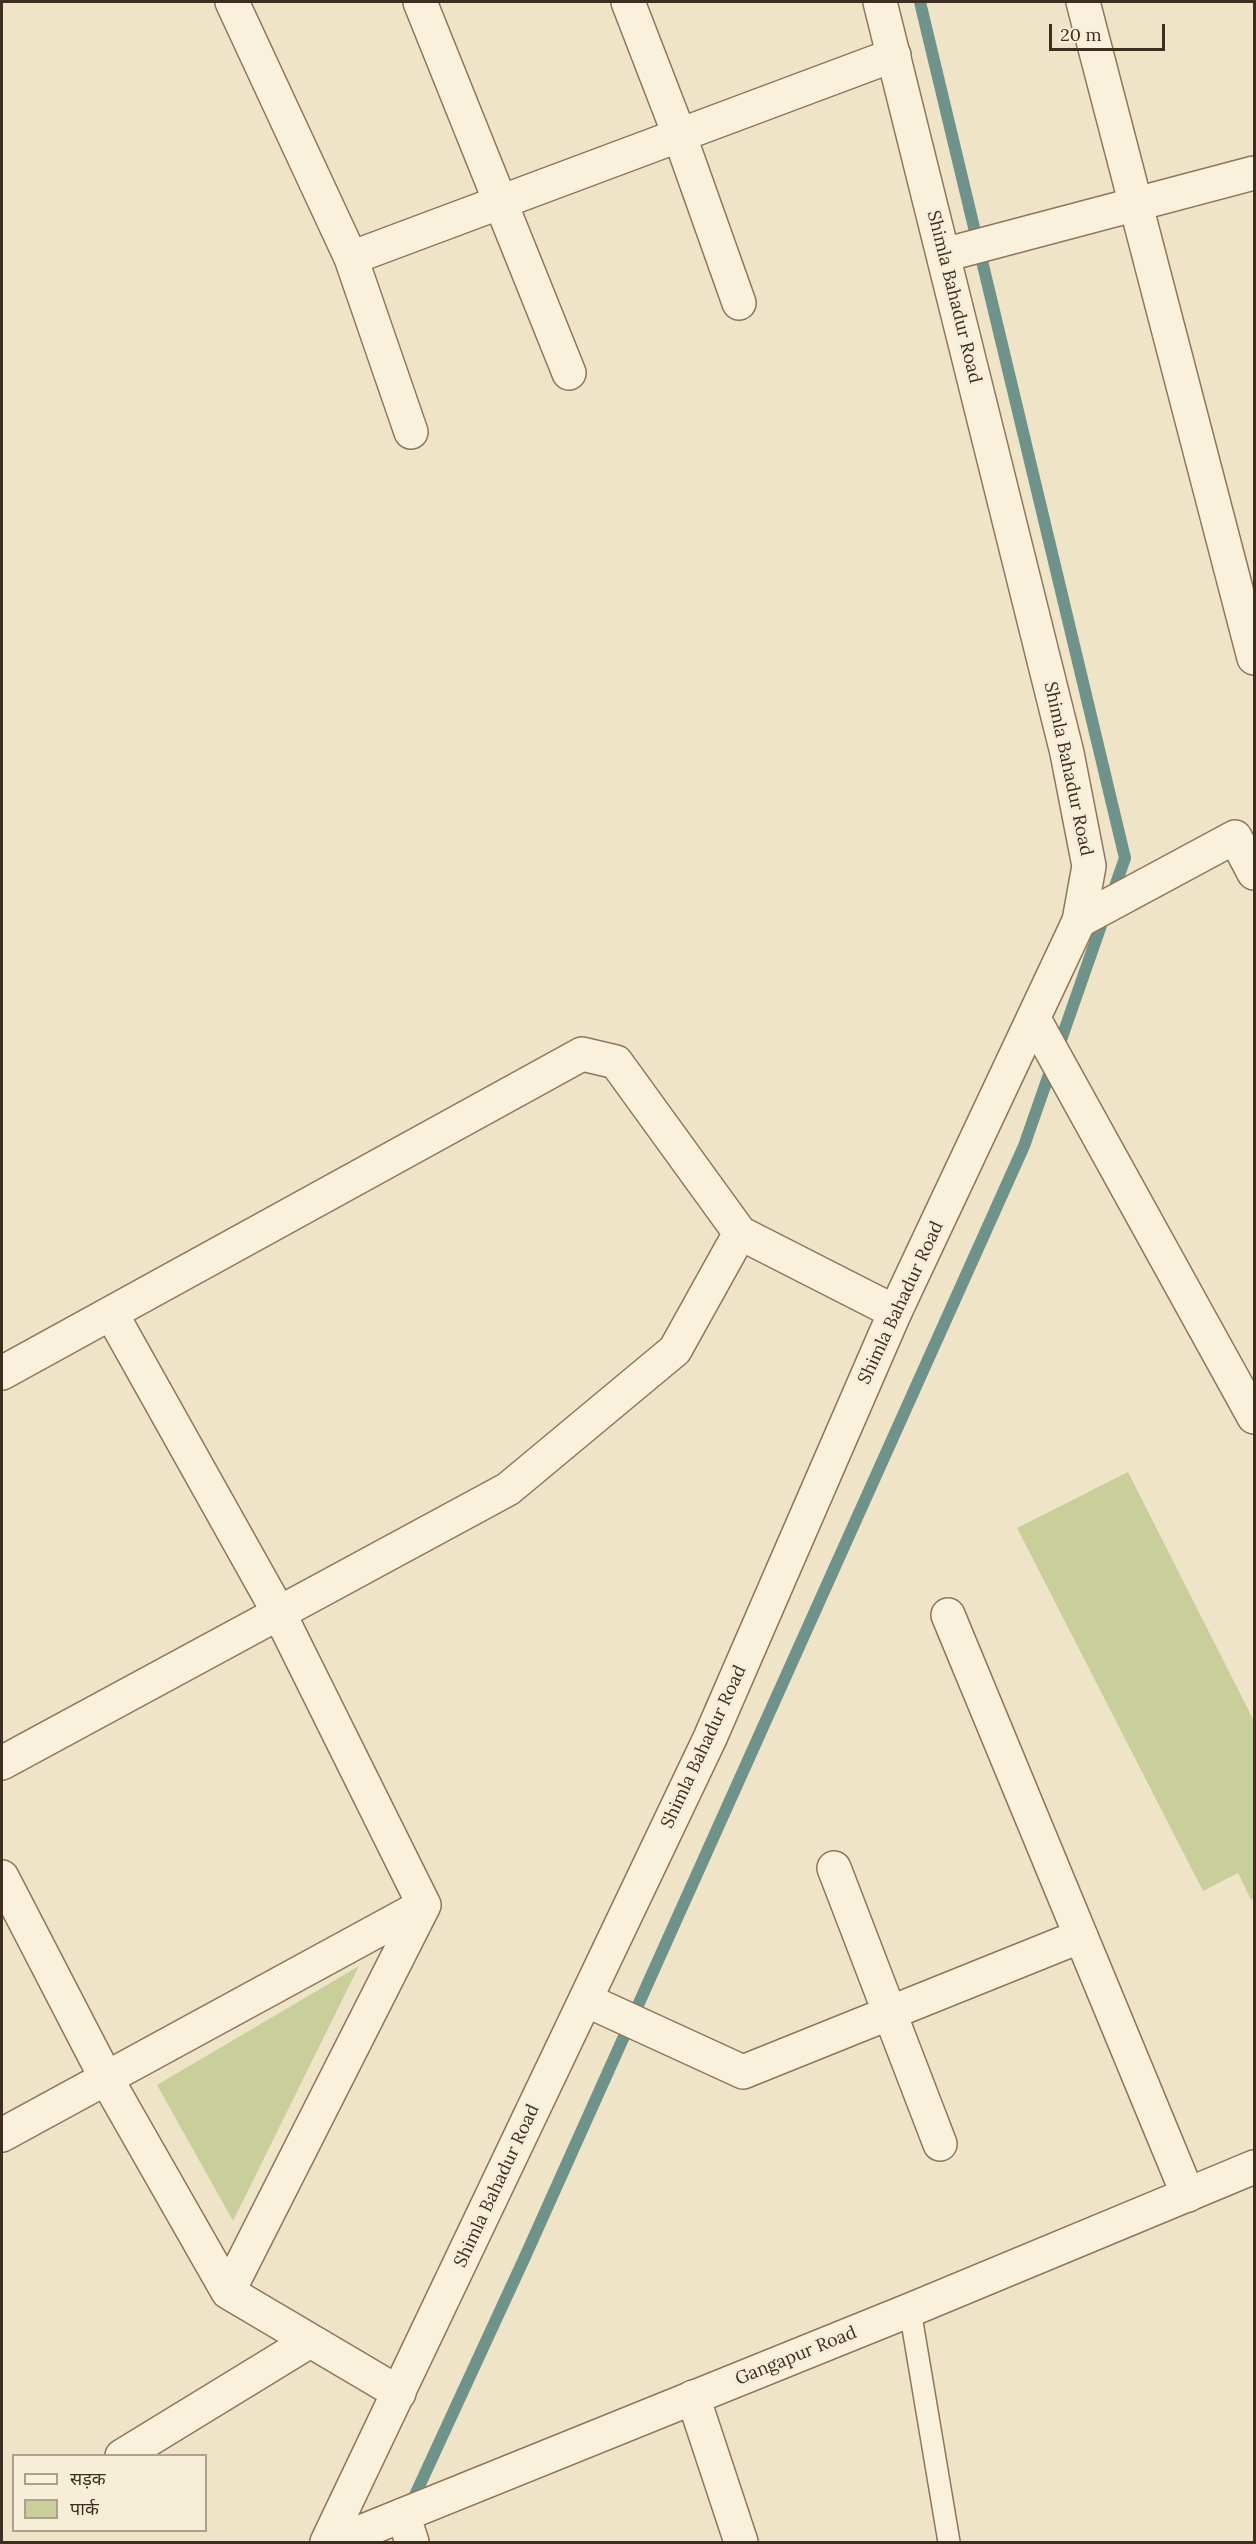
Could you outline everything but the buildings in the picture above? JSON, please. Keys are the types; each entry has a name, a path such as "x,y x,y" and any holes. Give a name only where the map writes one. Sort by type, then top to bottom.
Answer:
{"street":[{"path":"232,2 351,258 411,432"},
{"path":"420,2 569,373"},
{"path":"628,2 680,134 739,303"},
{"name":"Shimla Bahadur Road","path":"327,2542 710,1738 895,1312 1079,921 1089,866 1067,753 880,2"},
{"path":"1083,2 1254,658"},
{"path":"351,258 894,55"},
{"path":"944,255 1254,173"},
{"path":"1079,921 1234,837 1254,873"},
{"path":"1034,1019 1254,1417"},
{"path":"2,1374 582,1054 616,1062 740,1233 895,1312"},
{"path":"2,1763 508,1489 675,1350 740,1233"},
{"path":"111,1313 279,1613 424,1905"},
{"path":"948,1615 1188,2195"},
{"path":"834,1868 940,2144"},
{"path":"2,1877 106,2078 228,2292 399,2393"},
{"path":"2,2135 424,1905"},
{"path":"228,2292 424,1905"},
{"path":"586,2000 743,2072 1081,1936"},
{"name":"Gangapur Road","path":"336,2542 408,2529 693,2397 910,2310 1254,2167"},
{"path":"125,2454 310,2341"},
{"path":"693,2397 741,2542"}],"lane":[{"path":"910,2310 949,2542"}],"green space":[{"path":"1128,1472 1254,1721 1254,1898 1251,1900 1238,1873 1203,1891 1017,1528"},
{"path":"359,1966 233,2221 157,2085"}],"waterway":[{"path":"920,2 1125,858 1111,898"},
{"path":"410,2506 524,2259 1024,1146 1105,914"}]}
